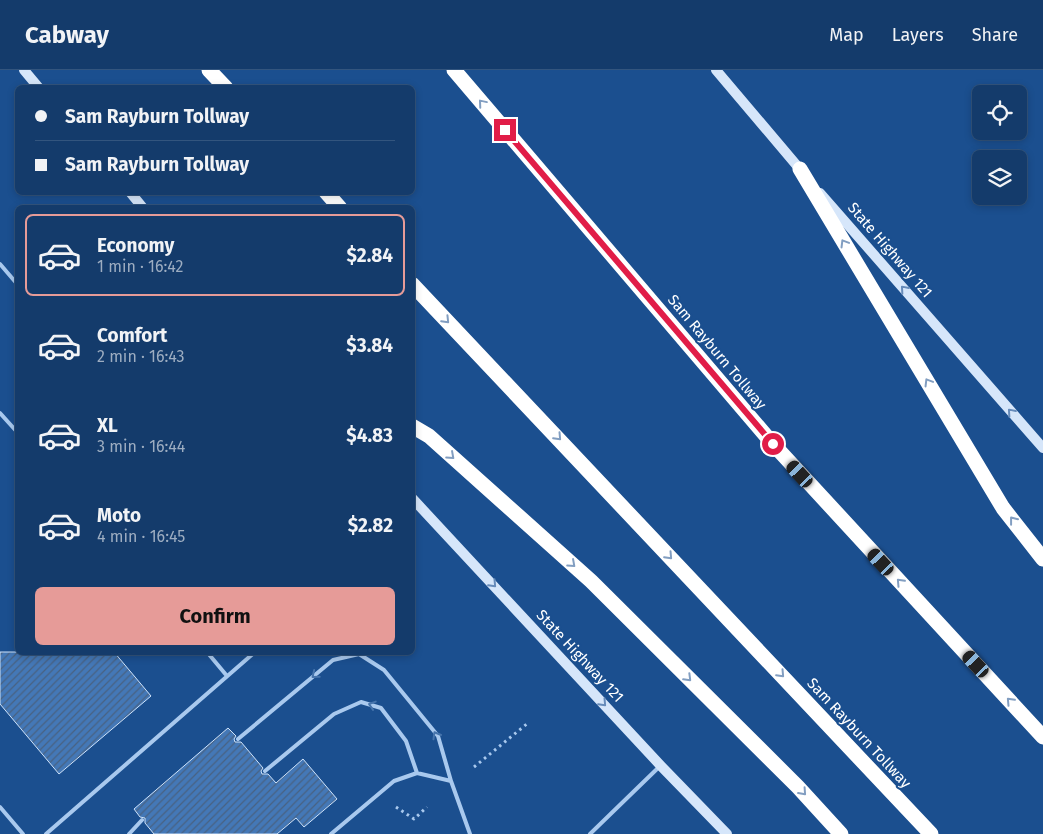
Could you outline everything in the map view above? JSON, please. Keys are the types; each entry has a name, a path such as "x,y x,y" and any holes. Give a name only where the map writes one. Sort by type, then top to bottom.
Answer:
{"highway":[{"path":"209,70 223,85"},
{"name":"Sam Rayburn Tollway","path":"454,70 773,444 1043,737"},
{"path":"800,169 1003,508 1043,559"},
{"path":"329,195 337,205"},
{"name":"Sam Rayburn Tollway","path":"415,287 931,834"},
{"path":"415,428 428,436 591,581 798,787 841,834"}],"main road":[{"path":"24,70 36,85"},
{"name":"State Highway 121","path":"716,70 1043,448"},
{"path":"132,195 141,205"},
{"name":"State Highway 121","path":"415,501 661,766 727,834"}],"lane":[{"path":"0,264 15,282"},
{"path":"0,412 15,430"},
{"path":"210,655 228,676"},
{"path":"46,834 252,655"},
{"path":"238,738 333,660 355,655"},
{"path":"361,655 384,670 438,736 450,781 470,834"},
{"path":"265,771 334,714 361,702 381,708 406,741 417,773"},
{"path":"590,834 661,766"},
{"path":"331,834 394,782 417,773 450,781"},
{"path":"0,807 23,834"},
{"path":"129,834 142,820"}],"path":[{"path":"474,767 528,722"},
{"path":"396,806 414,819 428,807"}],"building":[{"path":"0,652 15,652 15,655 117,655 151,696 59,774 0,704"},
{"path":"228,728 236,736 235,742 241,742 263,768 262,774 268,774 276,783 303,759 337,799 304,827 296,818 277,834 154,834 145,823 145,818 140,817 134,809"}],"route":[{"path":"505,130 773,444"}]}
